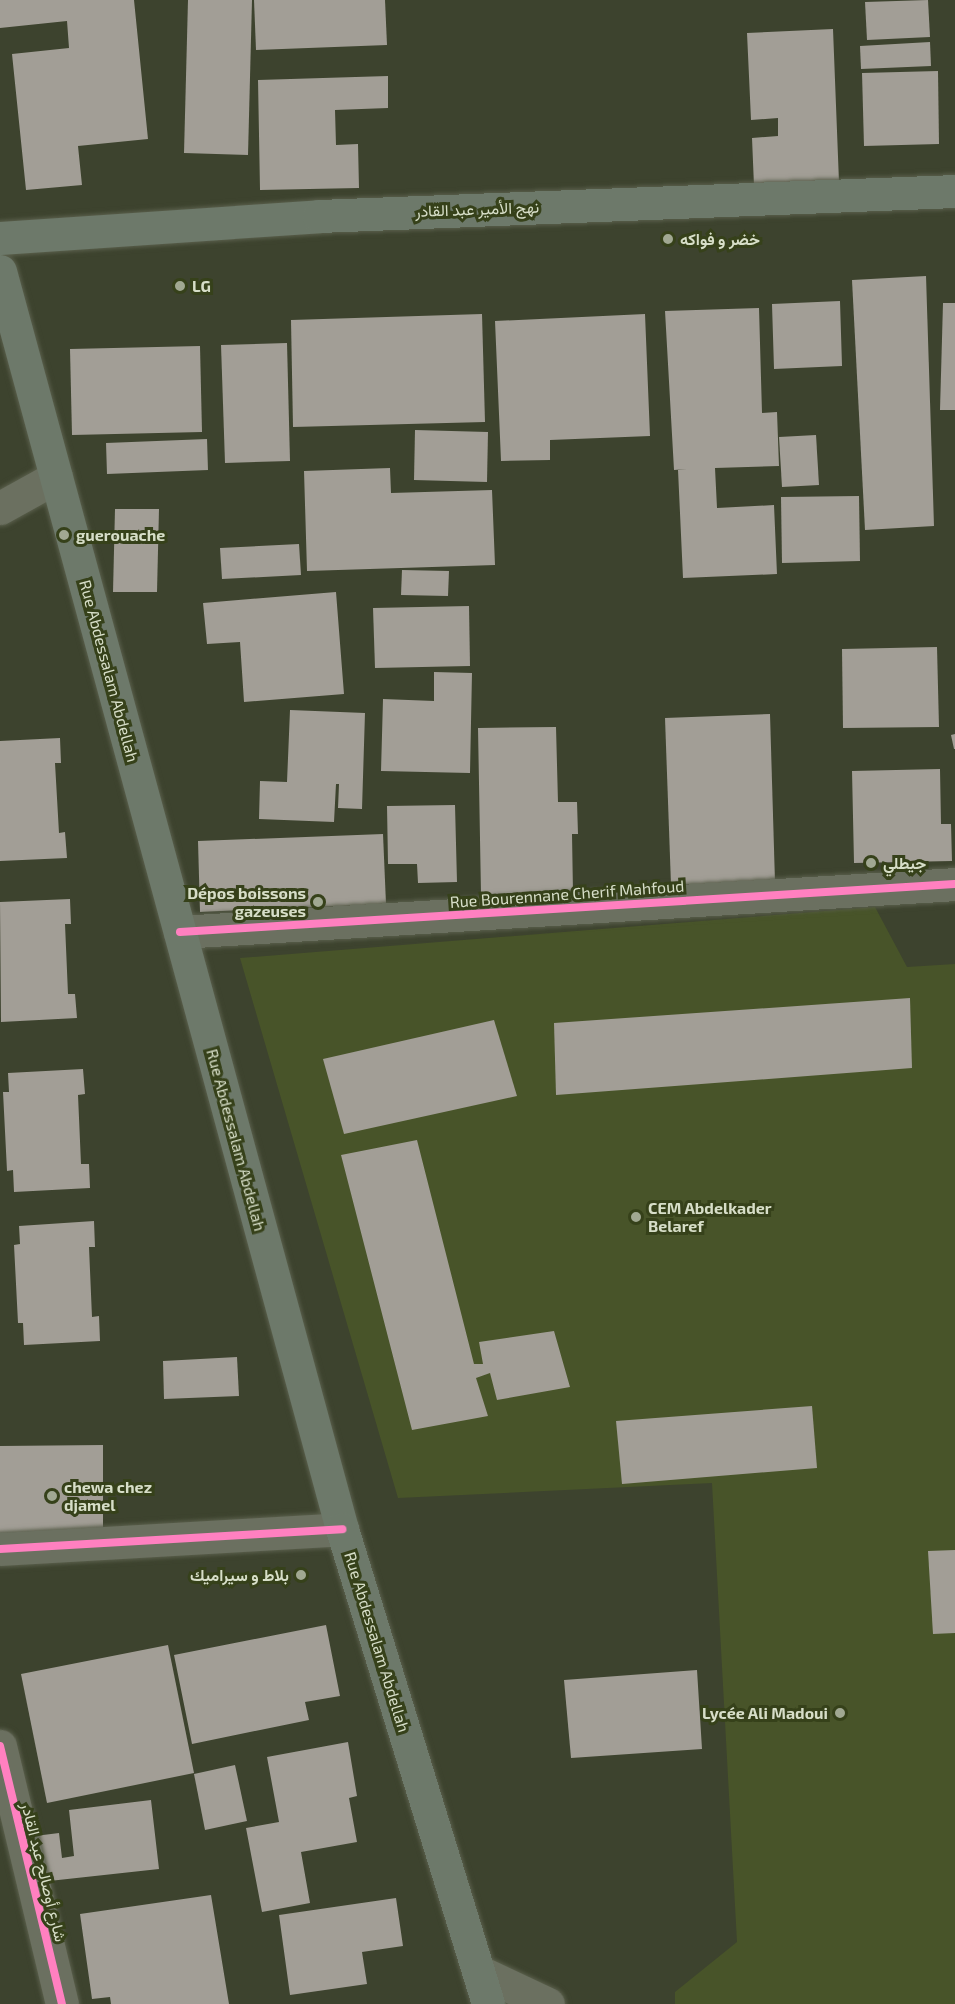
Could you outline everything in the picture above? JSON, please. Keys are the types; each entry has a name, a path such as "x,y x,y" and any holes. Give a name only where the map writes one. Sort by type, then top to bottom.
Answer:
{"main road":[{"name":"نهج الأمير عبد القادر","path":"0,238 319,216 955,191"},
{"name":"Rue Abdessalam Abdellah","path":"0,271 342,1529 488,2004"}],"street":[{"path":"0,508 56,477"},
{"name":"Rue Bourennane Cherif Mahfoud","path":"180,932 955,884"},
{"path":"0,1549 342,1529"},
{"name":"شارع أوصالح عبد القادر","path":"0,1746 62,2004"},
{"path":"480,1972 548,2004"}],"shaded area":[{"name":"CEM Abdelkader Belaref","path":"875,907 907,967 955,964 955,2004 675,2004 675,1992 737,1942 712,1483 398,1498 240,958"}],"building":[{"path":"0,0 134,0 148,139 78,146 82,185 26,190 12,54 69,48 67,21 0,28"},
{"path":"188,0 252,0 248,155 184,153"},
{"path":"254,0 385,0 387,45 256,50"},
{"path":"928,0 930,37 867,40 865,2"},
{"path":"833,29 839,182 754,186 752,138 778,136 778,118 751,120 747,33"},
{"path":"930,42 931,66 861,69 860,46"},
{"path":"938,71 939,144 864,146 862,73"},
{"path":"388,76 388,108 335,110 336,145 358,144 359,188 260,190 258,80"},
{"path":"926,276 934,526 865,530 852,280"},
{"path":"840,301 842,366 774,369 772,304"},
{"path":"943,303 955,303 955,410 940,410"},
{"path":"759,308 762,413 777,412 779,466 715,468 717,508 774,505 777,574 683,578 678,470 687,469 674,470 665,311"},
{"path":"482,314 485,422 293,427 291,320"},
{"path":"645,314 650,436 550,440 550,460 501,461 495,321"},
{"path":"287,343 290,461 225,463 221,345"},
{"path":"200,346 202,432 72,435 70,349"},
{"path":"415,430 488,432 487,482 414,480"},
{"path":"816,435 819,485 782,487 779,437"},
{"path":"207,439 208,470 107,474 106,443"},
{"path":"390,468 391,493 492,490 495,565 307,571 304,471"},
{"path":"859,496 860,561 782,563 781,497"},
{"path":"115,509 159,509 157,592 113,592"},
{"path":"299,544 301,575 222,579 220,548"},
{"path":"402,570 449,571 448,596 401,595"},
{"path":"336,592 344,694 244,702 240,642 207,644 203,603"},
{"path":"469,606 470,666 375,668 373,608"},
{"path":"937,647 939,727 843,728 842,649"},
{"path":"434,672 472,673 470,773 381,771 383,699 434,701"},
{"path":"290,710 365,713 362,809 338,808 339,784 336,784 334,822 259,819 260,781 287,782"},
{"path":"770,714 775,882 671,885 665,718"},
{"path":"556,727 558,802 577,802 578,834 572,834 573,893 481,894 478,728"},
{"path":"955,734 955,749 954,749 951,735"},
{"path":"60,738 61,763 55,763 59,833 65,832 67,858 0,861 0,741"},
{"path":"940,769 941,824 951,824 952,861 854,863 852,771"},
{"path":"455,805 457,882 418,883 417,864 388,864 387,806"},
{"path":"383,834 386,904 200,912 198,841"},
{"path":"70,899 71,924 65,924 68,994 75,994 77,1018 1,1022 0,902"},
{"path":"910,998 912,1068 556,1095 554,1023"},
{"path":"494,1020 517,1096 344,1134 323,1059"},
{"path":"83,1069 85,1094 78,1095 81,1164 89,1164 90,1188 14,1192 13,1170 7,1171 3,1092 9,1092 8,1073"},
{"path":"417,1140 474,1364 483,1364 479,1342 554,1331 570,1387 497,1400 490,1373 476,1378 488,1416 412,1430 341,1155"},
{"path":"94,1221 95,1247 89,1247 92,1317 99,1316 100,1341 24,1345 23,1323 18,1323 14,1245 20,1244 19,1226"},
{"path":"237,1357 239,1396 164,1399 163,1361"},
{"path":"812,1406 817,1468 622,1484 616,1421"},
{"name":"chewa chez djamel","path":"103,1445 103,1546 0,1547 0,1446"},
{"path":"955,1550 955,1633 933,1634 928,1551"},
{"path":"326,1625 340,1696 305,1702 309,1720 192,1744 174,1655"},
{"path":"168,1645 194,1773 47,1803 21,1674"},
{"path":"697,1670 702,1749 571,1758 564,1680"},
{"path":"348,1742 357,1796 349,1798 357,1842 301,1852 310,1903 262,1912 246,1828 279,1822 267,1757"},
{"path":"235,1765 247,1821 205,1830 194,1774"},
{"path":"151,1800 159,1869 40,1882 35,1836 59,1833 62,1858 74,1856 69,1810"},
{"path":"211,1895 229,2004 111,2004 110,1997 92,1999 80,1914"},
{"path":"396,1898 403,1946 362,1952 367,1984 290,1995 279,1915"}],"cycle path":[{"path":"180,932 955,884"},
{"path":"0,1549 342,1529"},
{"path":"0,1746 62,2004"}],"place":[{"name":"خضر و فواكه","path":"668,239"},
{"name":"LG","path":"180,286"},
{"name":"guerouache","path":"64,535"},
{"name":"جيطلي","path":"871,863"},
{"name":"Dépos boissons gazeuses","path":"318,902"},
{"name":"CEM Abdelkader Belaref","path":"636,1217"},
{"name":"chewa chez djamel","path":"52,1496"},
{"name":"بلاط و سيراميك","path":"301,1575"},
{"name":"Lycée Ali Madoui","path":"840,1713"}]}
